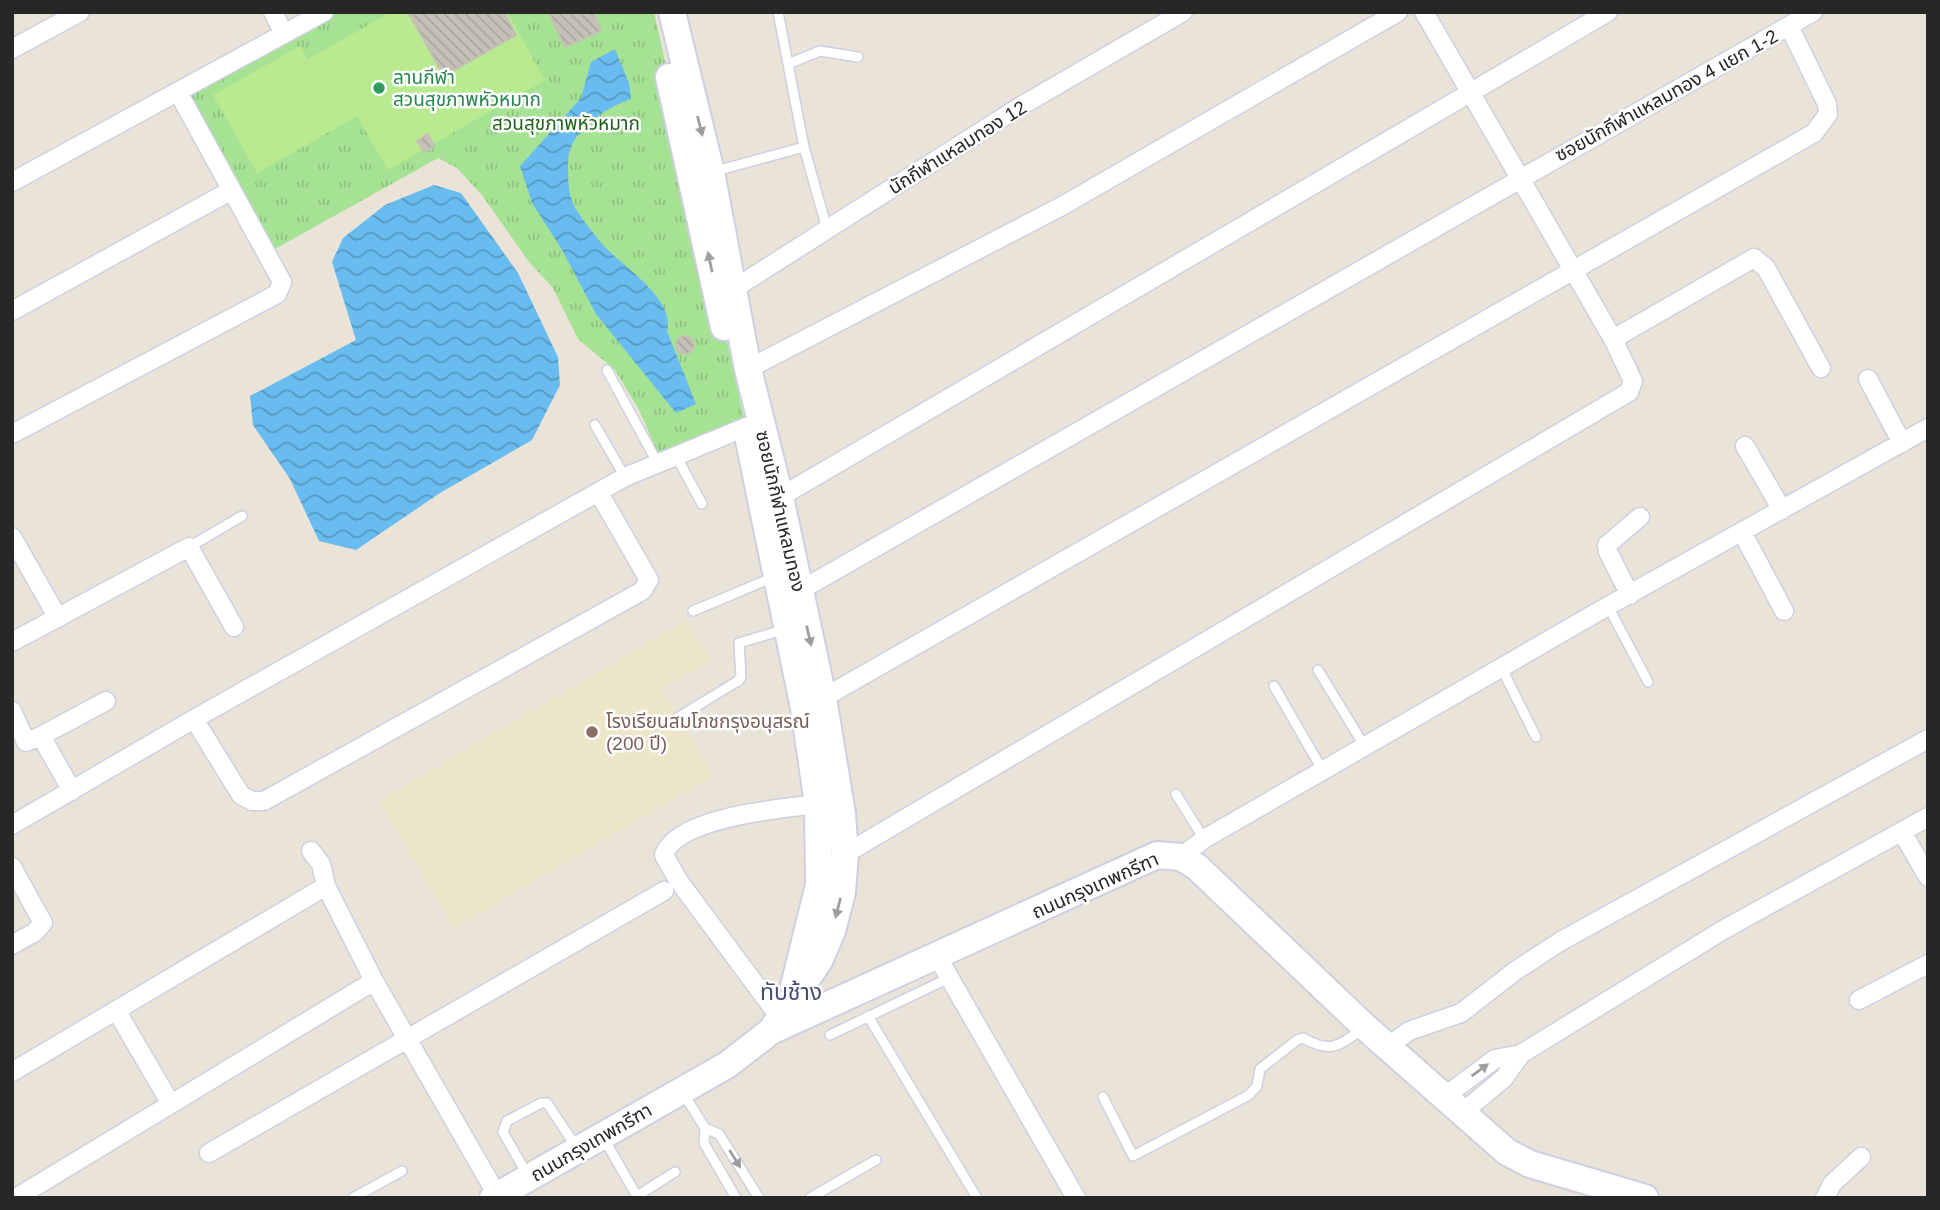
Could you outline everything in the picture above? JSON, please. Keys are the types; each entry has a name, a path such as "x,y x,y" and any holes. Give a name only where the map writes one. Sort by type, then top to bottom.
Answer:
{"street":[{"path":"12,49 80,12"},
{"path":"273,12 284,33"},
{"path":"12,182 324,12"},
{"name":"ซอยนักกีฬาแหลมทอง","path":"654,12 746,428 775,576 788,629 837,768 845,854 842,892 832,931 819,961 781,1017"},
{"name":"ซอยนักกีฬาแหลมทอง","path":"672,12 711,172 748,369 780,497 799,591 814,703 819,885 781,1017"},
{"name":"นักกีฬาแหลมทอง 12","path":"735,289 1021,106 1183,12"},
{"path":"748,369 1062,206 1398,12"},
{"path":"845,854 1629,392 1633,381 1613,339 1424,12"},
{"path":"780,497 1608,12"},
{"name":"ซอยนักกีฬาแหลมทอง 4 แยก 1-2","path":"799,591 1813,12"},
{"path":"814,703 1814,133 1824,123 1828,114 1827,104 1789,26"},
{"path":"12,434 277,294 282,282 178,92"},
{"path":"12,311 230,191"},
{"path":"1613,339 1754,258 1766,268 1821,368"},
{"path":"1868,379 1902,443"},
{"path":"12,825 194,719 625,477 675,454 746,428"},
{"path":"1181,857 1204,839 1501,667 1928,428"},
{"path":"1745,446 1782,510"},
{"path":"194,719 241,795 252,801 264,801 642,591 649,580 599,493"},
{"path":"1630,594 1607,545 1640,517"},
{"path":"1742,532 1784,611"},
{"path":"12,537 58,618"},
{"path":"12,642 189,547 234,627"},
{"path":"26,743 106,701"},
{"path":"12,711 26,743 72,791"},
{"path":"1387,1046 1409,1031 1461,1013 1515,971 1561,941 1928,739"},
{"path":"781,1017 678,880 664,855 668,846 683,834 740,814 818,804"},
{"path":"1453,1105 1504,1078 1521,1054 1723,930 1928,817"},
{"path":"1902,832 1928,877"},
{"path":"311,851 321,864 326,886 374,981 495,1197"},
{"name":"ถนนกรุงเทพกรีฑา","path":"495,1197 727,1065 781,1017 943,967 1157,855 1181,857 1197,867 1365,1027 1507,1152 1530,1164 1645,1198"},
{"path":"12,867 43,923 35,932 12,945"},
{"path":"12,1072 326,886"},
{"path":"209,1153 664,891"},
{"path":"1859,1000 1928,964"},
{"path":"943,967 1076,1198"},
{"path":"16,1198 374,981"},
{"path":"116,1010 171,1104"},
{"path":"1825,1198 1832,1184 1861,1157"}],"lane":[{"path":"778,12 804,147 827,229"},
{"path":"788,64 820,51 858,57"},
{"path":"711,172 804,147"},
{"path":"607,370 657,462"},
{"path":"595,425 625,477"},
{"path":"675,454 702,504"},
{"path":"189,547 242,516"},
{"path":"693,611 775,576"},
{"path":"1608,606 1648,682"},
{"path":"677,718 738,681 741,677 739,643 788,629"},
{"path":"1501,667 1536,737"},
{"path":"1318,670 1365,747"},
{"path":"1274,686 1323,771"},
{"path":"1176,794 1204,839"},
{"path":"830,1035 868,1016 943,967"},
{"path":"868,1016 977,1198"},
{"path":"1103,1097 1133,1156 1249,1095 1257,1086 1260,1069 1297,1040 1303,1038 1329,1049 1365,1027"},
{"path":"682,1091 705,1128 719,1134 759,1198"},
{"path":"529,1177 503,1132 507,1121 541,1103 547,1103 578,1149"},
{"path":"705,1128 704,1143 736,1198"},
{"path":"603,1135 638,1197 676,1172"},
{"path":"810,1198 876,1160"},
{"path":"354,1198 402,1171"}],"shaded area":[{"name":"โรงเรียนสมโภชกรุงอนุสรณ์ (200 ปี)","path":"687,620 710,660 662,688 713,776 454,928 379,801"}],"green space":[{"name":"สวนสุขภาพหัวหมาก","path":"325,12 654,12 746,427 718,428 658,453 639,410 615,370 578,339 553,288 529,262 482,195 457,168 438,158 266,254 180,91"},
{"name":"ลานกีฬา สวนสุขภาพหัวหมาก","path":"391,12 507,12 545,80 388,170 357,116 257,173 213,95 300,46 308,59"}],"water":[{"path":"615,49 629,83 631,99 599,115 574,141 568,164 569,191 574,206 599,240 646,284 663,307 668,319 667,331 696,404 676,413 596,314 561,248 532,203 520,166 581,98 591,62"},
{"path":"434,185 461,193 518,273 558,357 560,385 532,440 440,493 356,550 319,541 290,479 253,425 250,396 356,340 332,262 343,238 385,205"}],"building":[{"path":"504,12 516,35 444,76 409,14"},
{"path":"593,12 601,31 565,47 549,13"},
{"path":"428,134 434,146 424,152 417,141"},
{"path":"685,336 691,339 694,345 691,351 685,354 679,351 676,345 679,339"}],"place":[{"name":"ลานกีฬา สวนสุขภาพหัวหมาก","path":"379,88"},
{"name":"โรงเรียนสมโภชกรุงอนุสรณ์ (200 ปี)","path":"592,732"}],"district":[{"name":"ทับช้าง","path":"791,992"}]}
